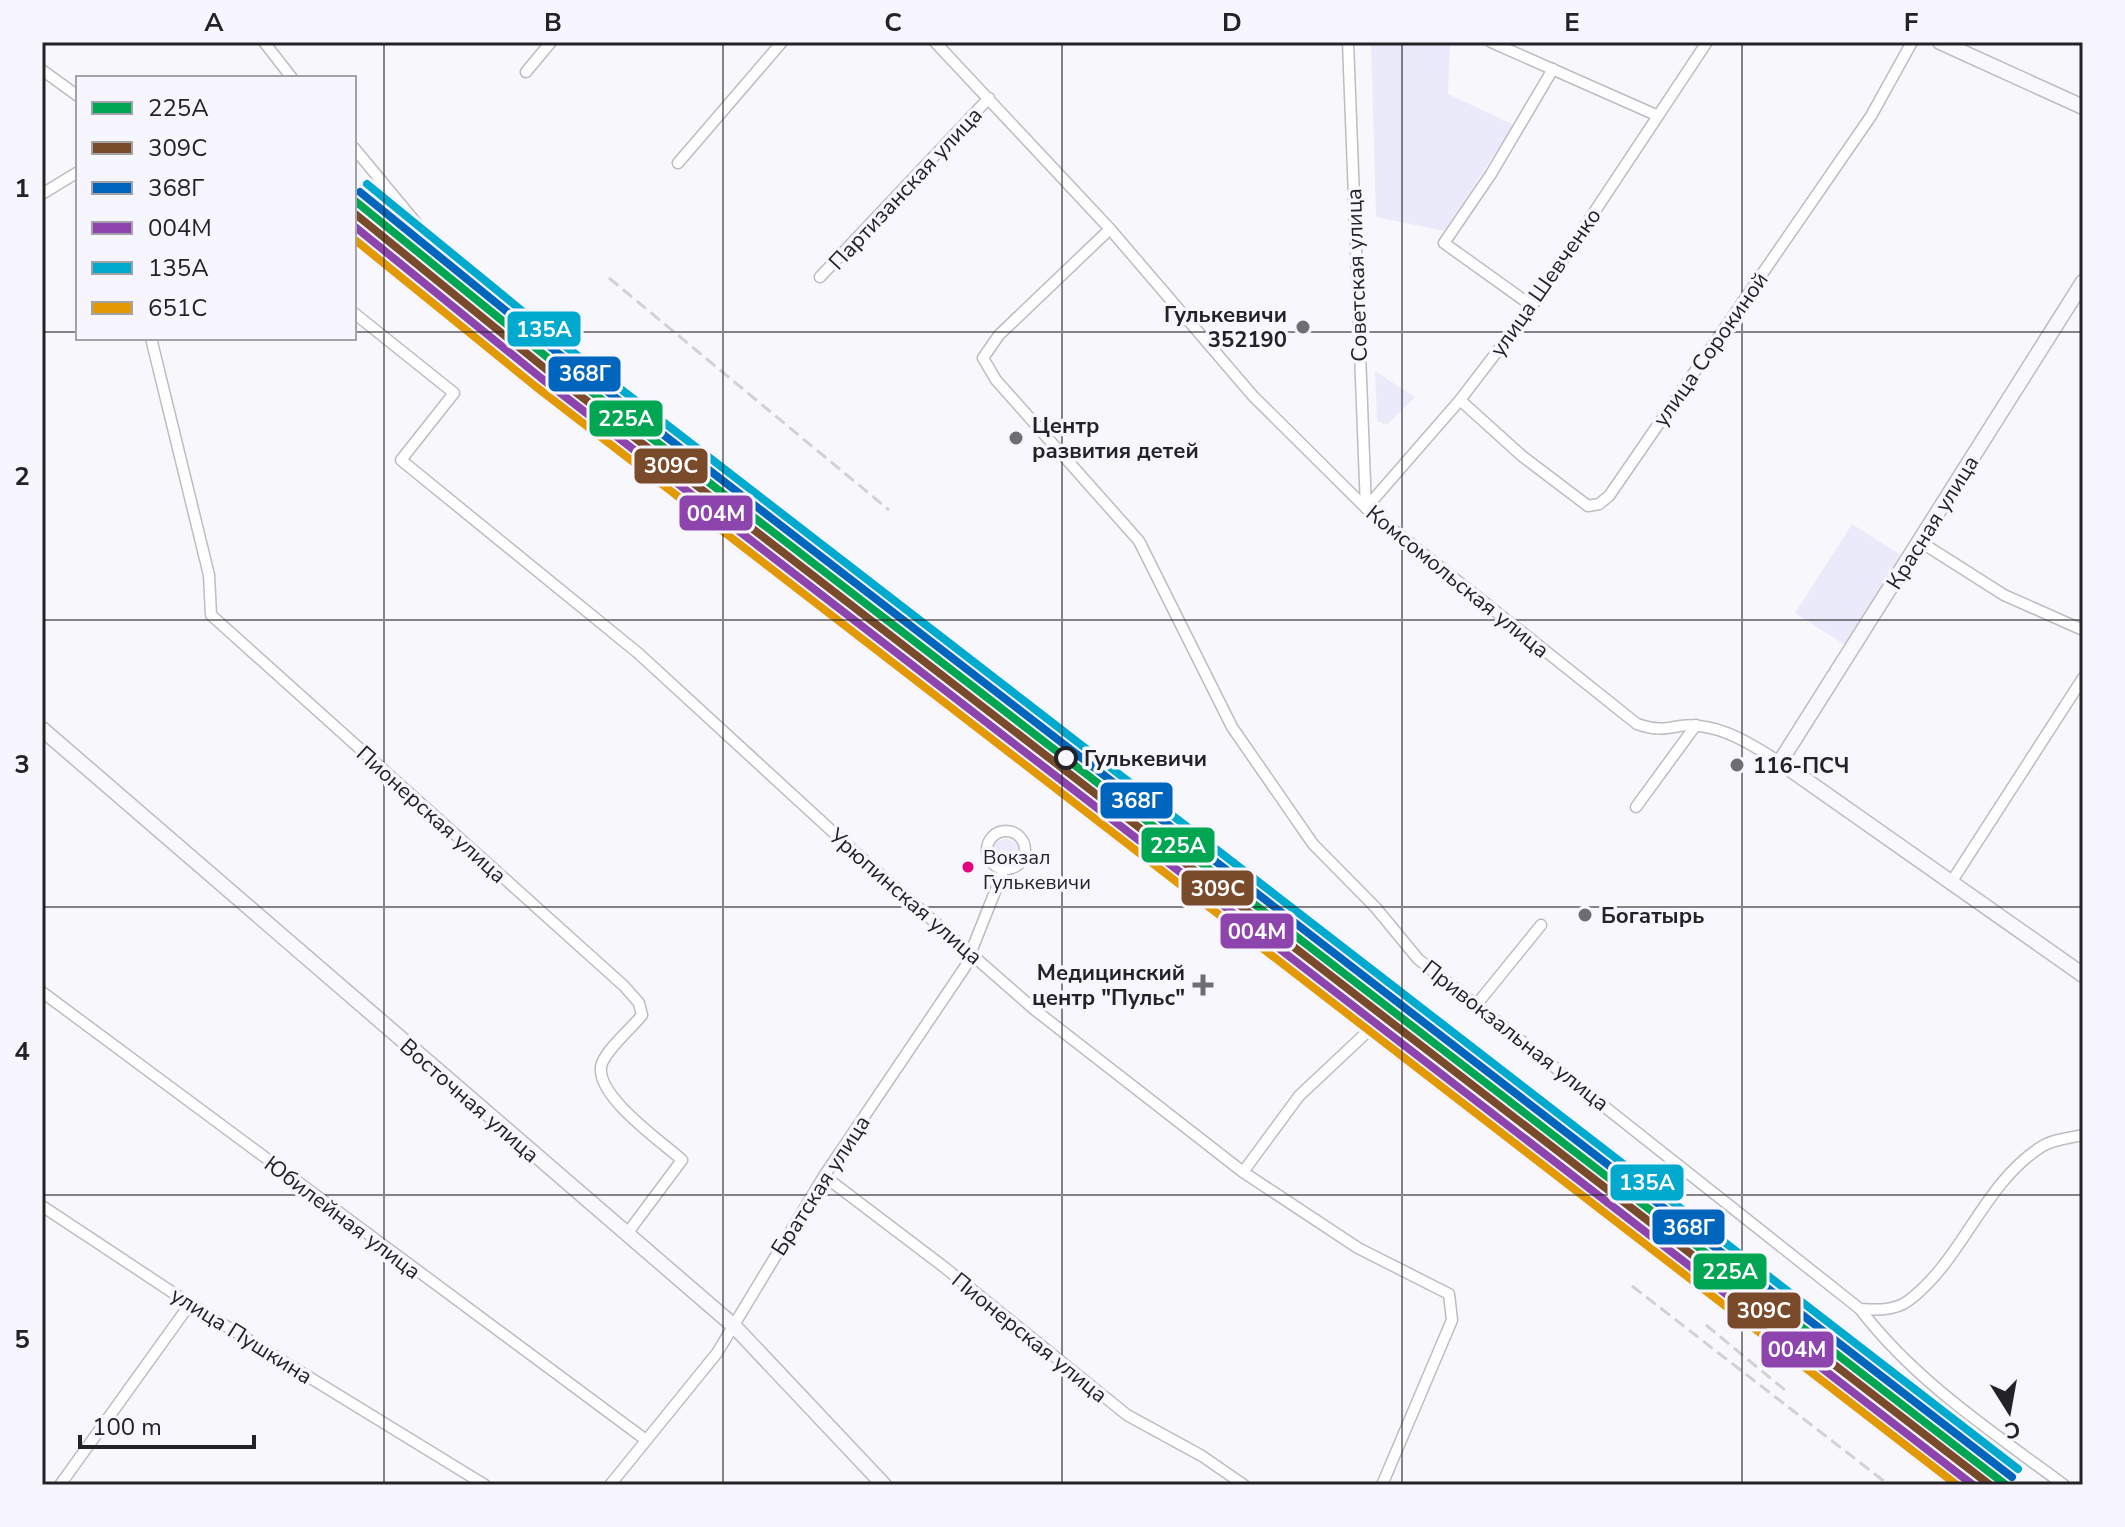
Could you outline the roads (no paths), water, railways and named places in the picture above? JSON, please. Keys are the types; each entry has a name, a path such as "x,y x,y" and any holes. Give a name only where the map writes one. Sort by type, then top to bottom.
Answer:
{"street":[{"path":"264,42 290,76"},
{"path":"526,72 551,42"},
{"path":"678,163 782,42"},
{"name":"Комсомольская улица","path":"935,42 1110,229 1253,396 1366,508 1637,724 1654,730 1696,725 1728,734 1780,762 2083,975"},
{"name":"Советская улица","path":"1348,42 1366,508"},
{"path":"1491,42 1656,115"},
{"name":"улица Шевченко","path":"1366,508 1460,400 1532,306 1707,42"},
{"name":"улица Сорокиной","path":"1460,400 1522,456 1588,506 1599,504 1609,496 1871,116 1912,42"},
{"path":"1940,42 2083,107"},
{"path":"1532,306 1444,243 1491,174 1553,69"},
{"path":"42,70 76,95"},
{"name":"Партизанская улица","path":"820,277 989,98"},
{"path":"356,150 441,253"},
{"path":"42,194 76,173"},
{"name":"Привокзальная улица","path":"1110,229 999,335 983,358 996,380 1139,541 1214,697 1313,844 1376,908 1418,959 1860,1309 1889,1346 1952,1402 2064,1485"},
{"name":"Красная улица","path":"1780,762 2083,282"},
{"name":"Урюпинская улица","path":"356,315 454,393 401,460 638,653 858,855 1035,1010 1243,1172 1327,1229 1449,1294 1453,1301 1452,1320 1382,1485"},
{"name":"Пионерская улица","path":"151,340 209,575 211,615 624,986 639,1003 642,1015 602,1062 601,1078 611,1097 682,1160 626,1235"},
{"path":"1919,541 2004,595 2083,630"},
{"path":"1952,881 2083,678"},
{"path":"1636,807 1696,725"},
{"name":"Восточная улица","path":"42,729 734,1326 884,1485"},
{"name":"Братская улица","path":"610,1485 717,1353 824,1176 965,967 1004,869"},
{"path":"1477,1004 1541,925"},
{"name":"Юбилейная улица","path":"42,992 646,1440"},
{"path":"1243,1172 1299,1096 1365,1034"},
{"path":"1860,1309 1884,1310 1906,1303 1938,1270 2014,1168 2044,1145 2083,1135"},
{"name":"Пионерская улица","path":"824,1176 944,1267 1127,1415 1202,1456 1244,1485"},
{"name":"улица Пушкина","path":"42,1206 190,1304 485,1485"},
{"path":"60,1485 190,1304"}],"railway":[{"path":"609,278 889,510"},
{"path":"1632,1286 1889,1485"},
{"path":"1706,1325 1786,1391"}],"place":[{"name":"Гулькевичи 352190","path":"1303,327"},
{"name":"Центр развития детей","path":"1016,438"},
{"name":"Гулькевичи","path":"1066,758"},
{"name":"116-ПСЧ","path":"1737,765"},
{"name":"Вокзал Гулькевичи","path":"968,867"},
{"name":"Богатырь","path":"1585,915"},
{"name":"Медицинский центр \"Пульс\"","path":"1203,985"}]}
